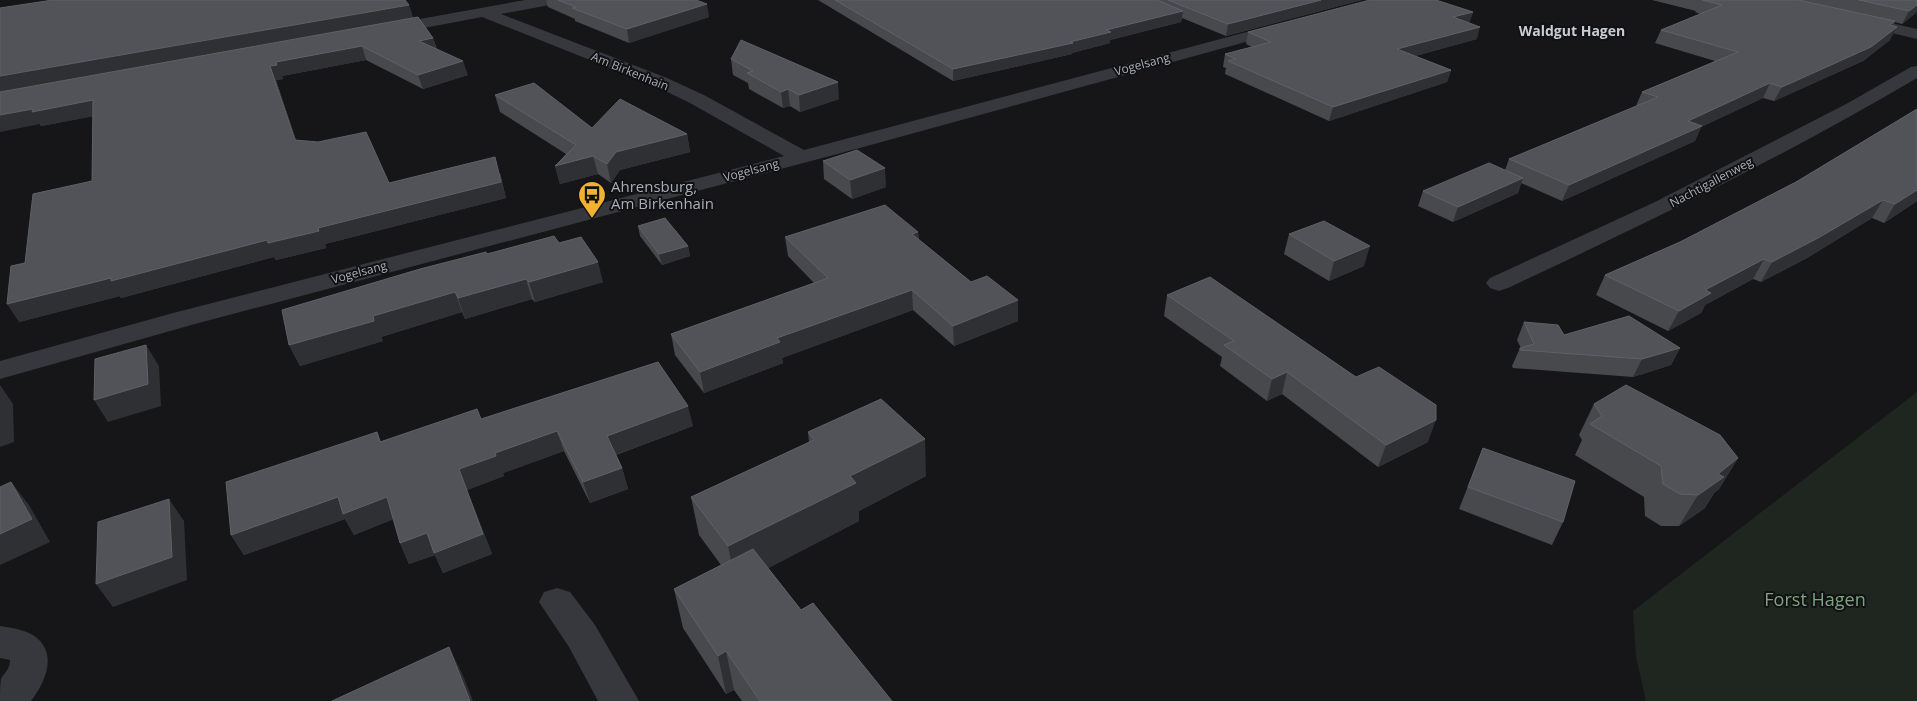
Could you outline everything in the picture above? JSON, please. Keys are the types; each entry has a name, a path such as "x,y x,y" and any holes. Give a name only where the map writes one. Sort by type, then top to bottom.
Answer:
{"street":[{"name":"Am Birkenhain","path":"453,0 466,7 662,82 697,99 800,157"},
{"path":"369,33 550,0"},
{"path":"1842,17 1917,34"},
{"name":"Vogelsang","path":"0,370 249,301 800,157 1303,22"},
{"name":"Nachtigallenweg","path":"1499,283 1663,207 1846,112 1917,71"},
{"path":"556,602 582,636 619,701"},
{"path":"0,642 20,646 27,651 30,659 29,670 22,683 6,701"}],"green space":[{"name":"Forst Hagen","path":"1917,392 1917,701 1646,701 1636,657 1633,611"}],"building":[{"path":"53,0 405,0 409,5 0,76 0,8"},
{"path":"558,0 696,0 707,4 627,29 572,8 576,7"},
{"path":"835,0 1157,0 1183,11 1106,30 1111,32 1070,42 1073,43 953,69"},
{"path":"1168,0 1321,0 1228,24"},
{"path":"1370,0 1436,0 1473,12 1453,17 1480,27 1397,49 1451,70 1333,107 1228,61 1236,59 1225,54 1271,42 1248,32"},
{"path":"1702,0 1798,0 1895,21 1890,25 1897,27 1871,47 1782,87 1770,83 1688,121 1702,126 1569,185 1509,159 1658,97 1642,92 1738,52 1661,30 1722,5"},
{"path":"1859,0 1917,0 1917,5 1909,11"},
{"path":"418,17 433,38 419,41 463,61 418,75 362,46 276,62 277,65 270,66 295,140 318,142 366,132 389,183 495,157 501,182 318,228 319,231 268,243 267,240 111,281 111,278 7,304 11,266 25,263 33,194 92,181 93,100 32,112 33,109 0,115 0,92"},
{"path":"741,40 838,82 799,95 788,89 781,92 747,73 753,71 731,59"},
{"path":"534,83 592,128 620,99 687,134 616,152 607,164 593,156 555,166 576,145 495,95"},
{"path":"1917,109 1917,190 1895,204 1883,200 1772,262 1764,259 1705,290 1711,293 1679,311 1605,275 1680,242 1796,182"},
{"path":"857,150 885,168 850,180 823,161"},
{"path":"1489,163 1523,178 1458,207 1423,191"},
{"path":"885,205 918,232 912,234 971,282 987,276 1018,300 953,326 912,290 777,338 780,342 700,372 671,334 828,278 785,237"},
{"path":"665,218 688,246 659,254 638,226"},
{"path":"1324,221 1370,246 1334,261 1289,234"},
{"path":"554,236 559,243 581,237 598,262 529,282 526,279 458,298 455,292 373,316 374,321 289,345 282,310 420,269"},
{"path":"1210,277 1356,377 1379,367 1436,405 1436,420 1386,445 1287,372 1272,379 1224,345 1234,341 1167,295"},
{"path":"1629,316 1680,348 1642,359 1520,350 1520,348 1534,344 1524,322 1558,325 1564,335"},
{"path":"146,345 148,384 94,400 95,359"},
{"path":"658,362 688,406 607,436 622,468 583,482 557,431 495,453 496,456 459,469 483,534 434,553 427,533 400,543 387,497 343,514 338,497 231,535 226,482 377,432 380,442 477,409 481,419"},
{"path":"1626,385 1720,435 1738,458 1718,474 1724,477 1698,495 1680,494 1663,484 1661,466 1590,424 1602,416 1594,404"},
{"path":"881,399 925,439 850,476 856,483 728,546 691,497 814,440 808,432"},
{"path":"1483,448 1575,481 1563,522 1468,487"},
{"path":"11,482 32,519 0,534 0,487"},
{"path":"169,499 172,557 96,584 98,522"},
{"path":"753,549 801,610 813,603 892,701 760,701 726,651 718,656 674,589"},
{"path":"449,647 470,701 332,701"}],"place":[{"name":"Ahrensburg, Am Birkenhain","path":"592,219"}],"district":[{"name":"Waldgut Hagen","path":"1572,30"}]}
